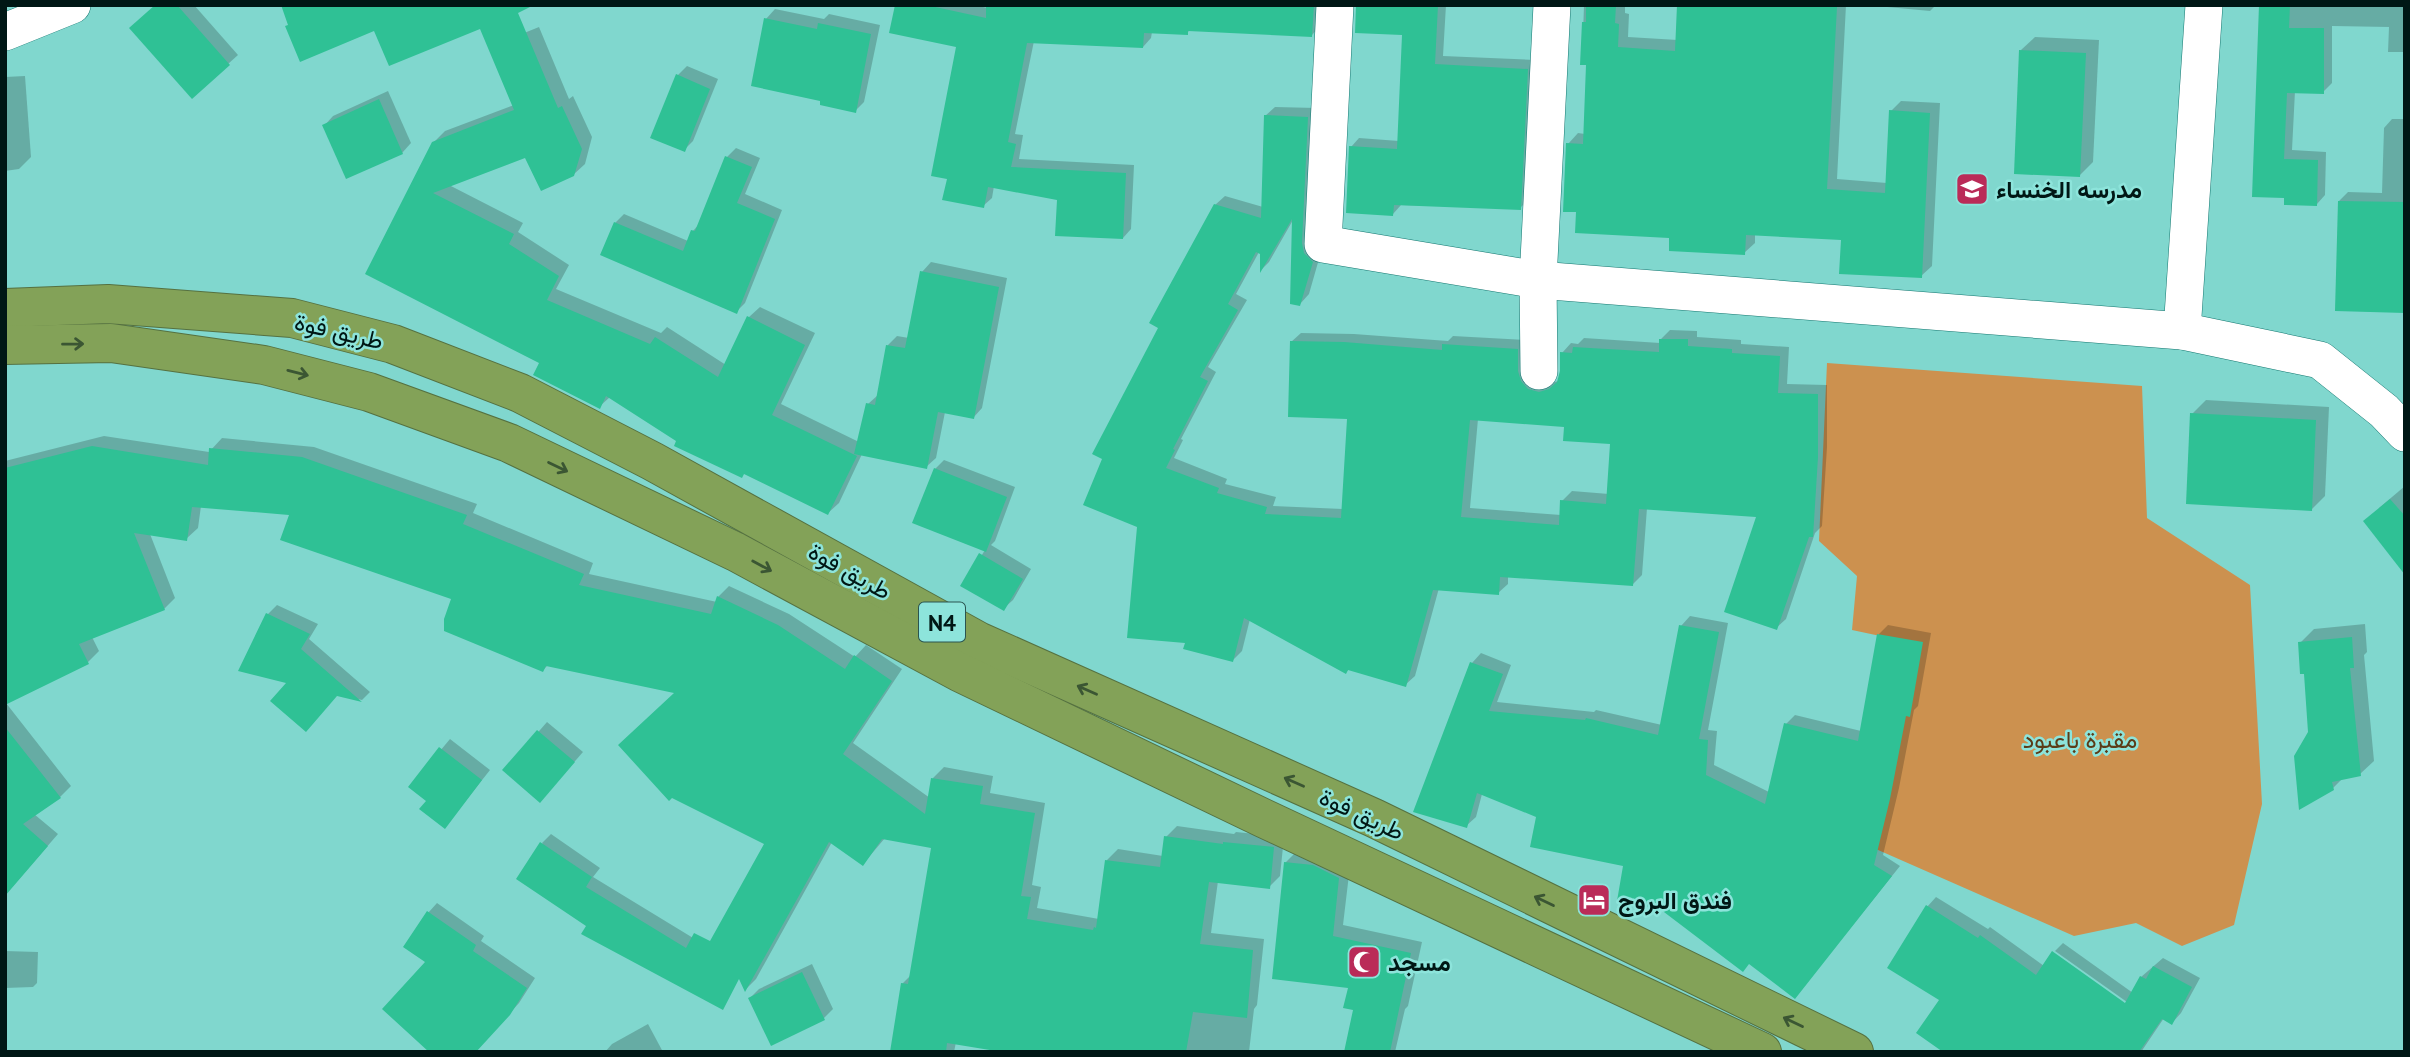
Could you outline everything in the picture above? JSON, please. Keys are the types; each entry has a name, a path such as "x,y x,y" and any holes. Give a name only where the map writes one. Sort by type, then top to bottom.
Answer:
{"highway":[{"name":"طريق فوة","path":"5,308 108,304 292,318 393,344 520,393 652,461 978,641 1374,818 1854,1052"},
{"name":"طريق فوة","path":"5,345 111,343 264,365 369,392 509,443 736,552 959,672 1762,1052"},
{"path":"509,443 520,393"}],"street":[{"path":"5,32 72,5"},
{"path":"1335,5 1323,244 1538,280 2182,331 2320,360 2384,411 2405,432"},
{"path":"1539,371 1538,280 1552,5"},
{"path":"2182,331 2204,5"}],"green space":[{"name":"مقبرة باعبود","path":"1827,363 2142,386 2147,518 2250,585 2262,804 2234,925 2182,946 2136,923 2074,936 1869,846 1918,644 1852,630 1857,576 1819,541"}],"building":[{"path":"155,5 177,5 230,65 192,99 129,28"},
{"path":"281,5 534,5 518,13 558,108 562,106 582,149 574,176 541,191 525,158 433,193 514,234 509,244 559,276 547,300 650,344 655,337 718,377 747,316 805,345 772,415 857,456 828,515 744,474 742,478 674,446 676,441 606,396 600,409 533,375 539,363 365,274 432,142 514,110 480,29 389,66 374,31 300,62 285,26 288,25"},
{"path":"895,5 926,5 986,18 986,5 1314,5 1312,37 1188,31 1188,35 1144,33 1143,48 1027,43 1008,142 1016,144 1011,167 1126,173 1123,239 1055,236 1057,200 988,187 984,208 942,200 947,179 931,176 956,47 889,33"},
{"path":"1356,5 1438,5 1435,64 1528,69 1521,210 1394,205 1393,216 1346,213 1349,146 1397,149 1402,35 1355,33"},
{"path":"1586,5 1616,5 1618,47 1675,51 1677,5 1837,7 1827,189 1885,193 1889,110 1930,113 1922,278 1839,274 1841,240 1746,235 1745,255 1669,251 1669,238 1575,233 1576,212 1563,212 1566,143 1583,144 1586,65 1580,65 1582,22 1586,22"},
{"path":"2259,5 2290,5 2289,28 2324,28 2324,94 2287,93 2284,159 2318,160 2317,206 2284,205 2284,198 2252,197"},
{"path":"764,18 817,29 818,23 871,34 856,113 820,105 820,101 751,86"},
{"path":"2019,50 2086,53 2080,177 2014,174"},
{"path":"676,74 710,89 685,152 650,138"},
{"path":"379,99 403,154 346,179 322,125"},
{"path":"1264,115 1308,117 1302,243 1304,253 1313,262 1300,306 1290,304 1292,219 1260,273 1260,254 1256,252 1228,304 1238,310 1200,377 1208,381 1166,468 1219,488 1217,493 1267,507 1265,514 1341,518 1347,419 1288,417 1290,341 1344,342 1442,350 1442,344 1518,349 1521,381 1528,389 1539,392 1549,389 1557,382 1560,352 1572,353 1573,347 1659,352 1659,339 1688,339 1688,346 1732,349 1732,353 1780,356 1778,393 1818,394 1818,457 1813,537 1809,537 1777,630 1724,612 1756,517 1639,509 1633,586 1500,577 1499,595 1433,590 1406,687 1348,670 1346,674 1244,618 1233,662 1183,649 1185,643 1127,638 1137,527 1083,505 1102,459 1092,454 1158,328 1149,323 1214,204 1261,218","holes":["1470,420 1564,427 1563,441 1610,444 1606,504 1560,500 1559,525 1461,517"]},
{"path":"725,156 752,167 737,203 775,219 737,314 600,255 614,222 683,251 691,230 695,231"},
{"path":"2338,201 2405,202 2405,313 2335,311"},
{"path":"920,271 999,287 974,419 938,412 927,469 854,454 866,403 875,405 886,345 905,348"},
{"path":"2190,413 2316,420 2312,511 2186,504"},
{"path":"92,446 208,465 209,448 302,457 467,515 463,524 584,574 579,585 711,614 717,596 778,625 845,669 854,655 892,681 843,754 925,814 931,778 983,786 980,804 1035,813 1021,896 1031,897 1027,919 1093,930 1096,928 1105,860 1160,867 1164,836 1274,847 1270,889 1209,882 1200,944 1253,950 1247,1018 1193,1012 1186,1052 1002,1052 947,1043 946,1052 890,1052 901,983 908,984 931,848 882,839 863,866 829,842 745,992 739,979 723,1010 581,934 586,926 516,879 540,842 592,877 586,887 686,948 694,933 710,941 764,844 672,798 669,801 618,745 674,693 546,666 543,672 444,631 444,619 451,599 280,540 289,515 192,507 187,541 134,533 165,610 79,644 89,664 5,705 5,468"},
{"path":"934,468 1007,497 986,552 912,523"},
{"path":"2390,499 2405,516 2405,575 2363,521"},
{"path":"979,553 1023,579 1004,611 960,586"},
{"path":"266,613 310,634 301,649 362,702 337,696 306,732 270,701 286,683 238,671"},
{"path":"1679,625 1719,632 1699,739 1708,740 1706,775 1765,804 1784,723 1858,741 1877,634 1923,642 1910,717 1906,716 1874,865 1892,876 1795,999 1749,964 1743,972 1660,909 1617,901 1623,866 1530,847 1536,817 1477,793 1467,828 1413,812 1470,662 1503,674 1489,711 1586,718 1658,735"},
{"path":"2352,637 2354,668 2350,668 2361,776 2332,782 2334,790 2299,810 2294,756 2308,732 2304,674 2300,674 2298,642"},
{"path":"5,727 61,798 23,824 48,846 5,896"},
{"path":"537,730 575,762 540,803 502,770"},
{"path":"439,747 482,780 445,829 419,809 426,801 408,787"},
{"path":"1284,862 1313,865 1339,878 1333,936 1411,953 1390,1052 1344,1052 1353,1010 1343,1008 1348,988 1272,979"},
{"path":"1926,905 1978,938 1980,935 2036,975 2052,951 2125,1003 2140,976 2146,979 2153,966 2192,987 2172,1025 2162,1019 2139,1052 1943,1052 1916,1033 1939,1000 1887,968"},
{"path":"427,911 476,945 473,951 527,988 510,1015 476,1052 429,1052 382,1009 425,962 403,947"},
{"path":"802,972 825,1020 771,1046 748,998"}],"place":[{"name":"مدرسه الخنساء","path":"1972,189"},
{"name":"فندق البروج","path":"1594,900"},
{"name":"مسجد","path":"1364,962"}]}
